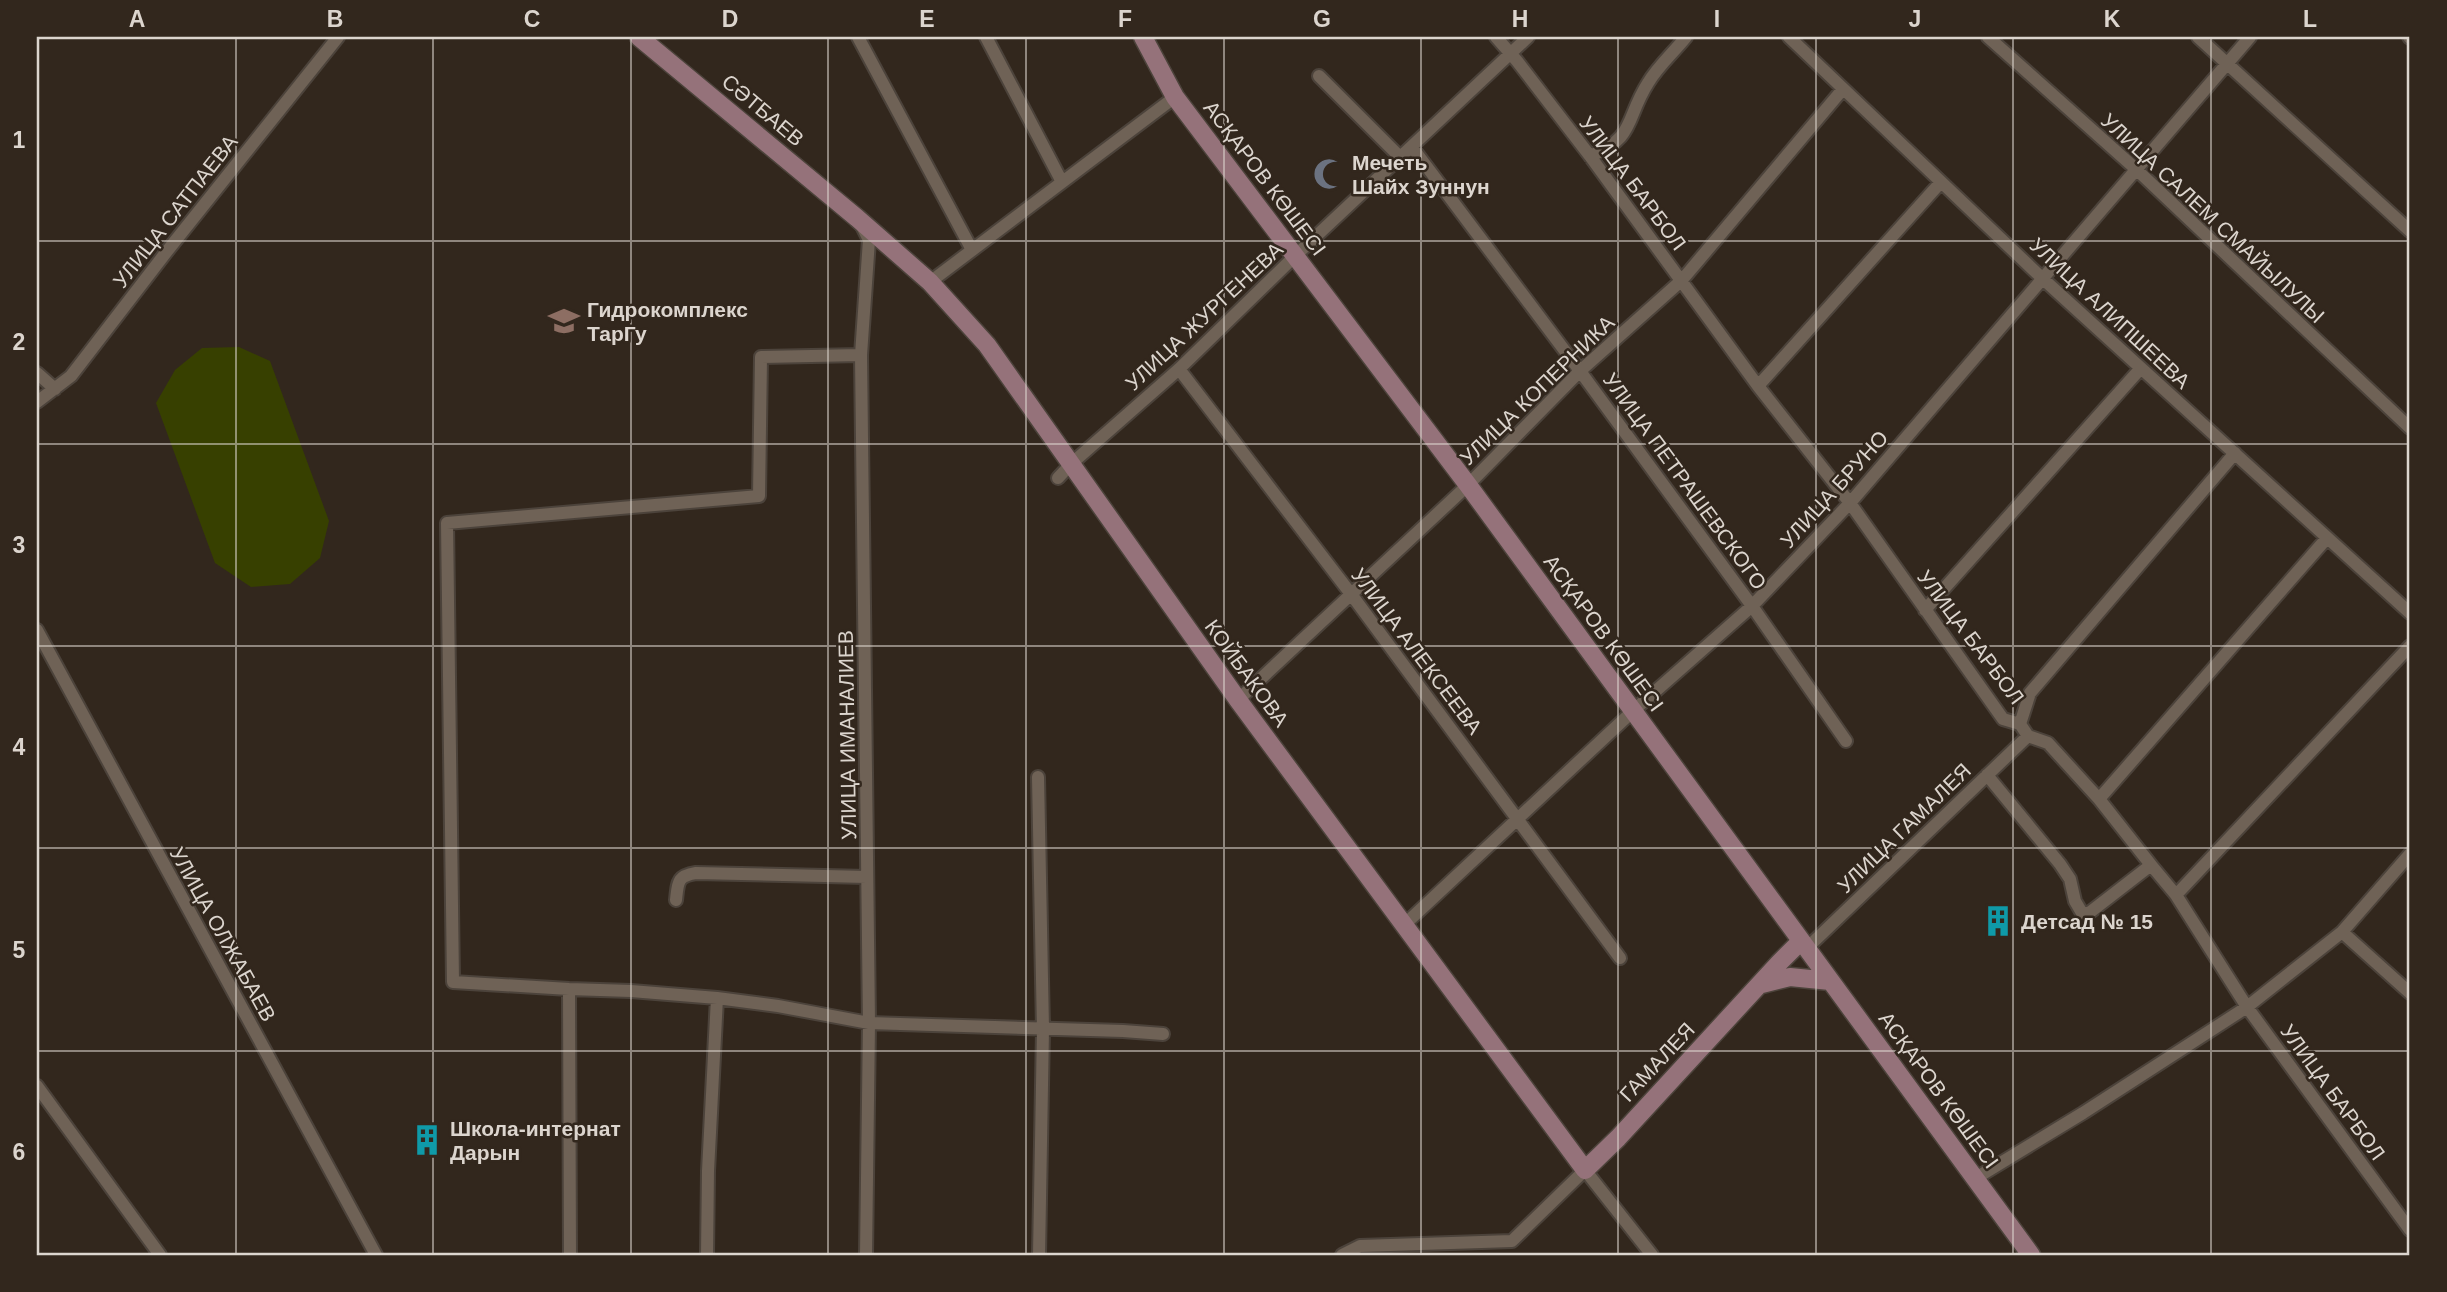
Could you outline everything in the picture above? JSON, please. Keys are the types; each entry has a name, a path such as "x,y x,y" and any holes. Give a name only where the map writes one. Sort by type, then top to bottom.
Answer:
{"street":[{"name":"УЛИЦА САТПАЕВА","path":"37,402 71,376 338,37"},
{"name":"СӘТБАЕВ","path":"639,37 857,218"},
{"path":"858,37 972,250"},
{"path":"986,37 1062,182"},
{"name":"АСҚАРОВ КӨШЕСІ","path":"1143,37 1175,97 1468,485 2031,1255"},
{"name":"УЛИЦА БАРБОЛ","path":"1496,37 1590,156 1758,386 1850,503 2003,719 2020,724 2028,736 2048,743 2099,799 2176,895 2246,1007 2410,1230"},
{"name":"УЛИЦА ЖУРГЕНЕВА","path":"1058,478 1179,369 1528,37"},
{"path":"1590,156 1617,143 1626,133 1648,83 1686,37"},
{"name":"УЛИЦА АЛИПШЕЕВА","path":"1789,37 2042,278 2410,613"},
{"name":"УЛИЦА САЛЕМ СМАЙЫЛУЛЫ","path":"1988,37 2137,170 2410,428"},
{"path":"2198,37 2410,231"},
{"name":"УЛИЦА БРУНО","path":"1404,925 1633,711 1752,606 1850,503 2250,37"},
{"path":"1319,76 1401,158"},
{"name":"УЛИЦА КОПЕРНИКА","path":"1238,700 1468,485 1580,371 1682,281 1843,89"},
{"path":"930,282 1175,97"},
{"name":"УЛИЦА ПЕТРАШЕВСКОГО","path":"1412,147 1752,606 1846,741"},
{"path":"1758,386 1941,181"},
{"name":"КОЙБАКОВА","path":"857,218 930,282 987,345 1238,700 1585,1170"},
{"name":"УЛИЦА ИМАНАЛИЕВ","path":"857,218 869,240 861,355 869,1023 866,1255"},
{"path":"861,355 761,357 759,495 447,523 453,982 631,990 717,998 869,1023 1163,1034"},
{"path":"1925,610 2141,368"},
{"name":"УЛИЦА АЛЕКСЕЕВА","path":"1179,369 1352,594 1620,958"},
{"path":"37,373 55,389"},
{"path":"2020,724 2030,693 2235,453"},
{"path":"2099,799 2327,538"},
{"name":"УЛИЦА ОЛЖАБАЕВ","path":"37,631 376,1255"},
{"path":"2176,895 2410,646"},
{"name":"УЛИЦА ГАМАЛЕЯ","path":"1804,945 2028,736"},
{"path":"1987,775 2070,879 2075,901 2082,913 2089,914 2151,865"},
{"path":"1038,778 1043,1029 1039,1255"},
{"path":"1976,1178 2246,1007 2342,932 2410,854"},
{"path":"676,900 678,883 685,874 867,877"},
{"path":"2342,932 2410,993"},
{"name":"ГАМАЛЕЯ","path":"1585,1170 1618,1138 1779,963 1804,945"},
{"path":"1762,984 1790,977 1830,981"},
{"path":"569,989 570,1255"},
{"path":"708,1255 708,1171 717,998"},
{"path":"37,1087 160,1255"},
{"path":"1509,1255 1512,1241 1585,1170 1652,1255"},
{"path":"1342,1255 1360,1246 1512,1241"}],"green space":[{"path":"239,347 270,361 329,521 320,558 290,584 251,587 215,563 156,403 175,370 202,348"}],"place":[{"name":"Мечеть Шайх Зуннун","path":"1329,174"},
{"name":"Гидрокомплекс ТарГу","path":"564,321"},
{"name":"Детсад № 15","path":"1998,921"},
{"name":"Школа-интернат Дарын","path":"427,1140"}]}
